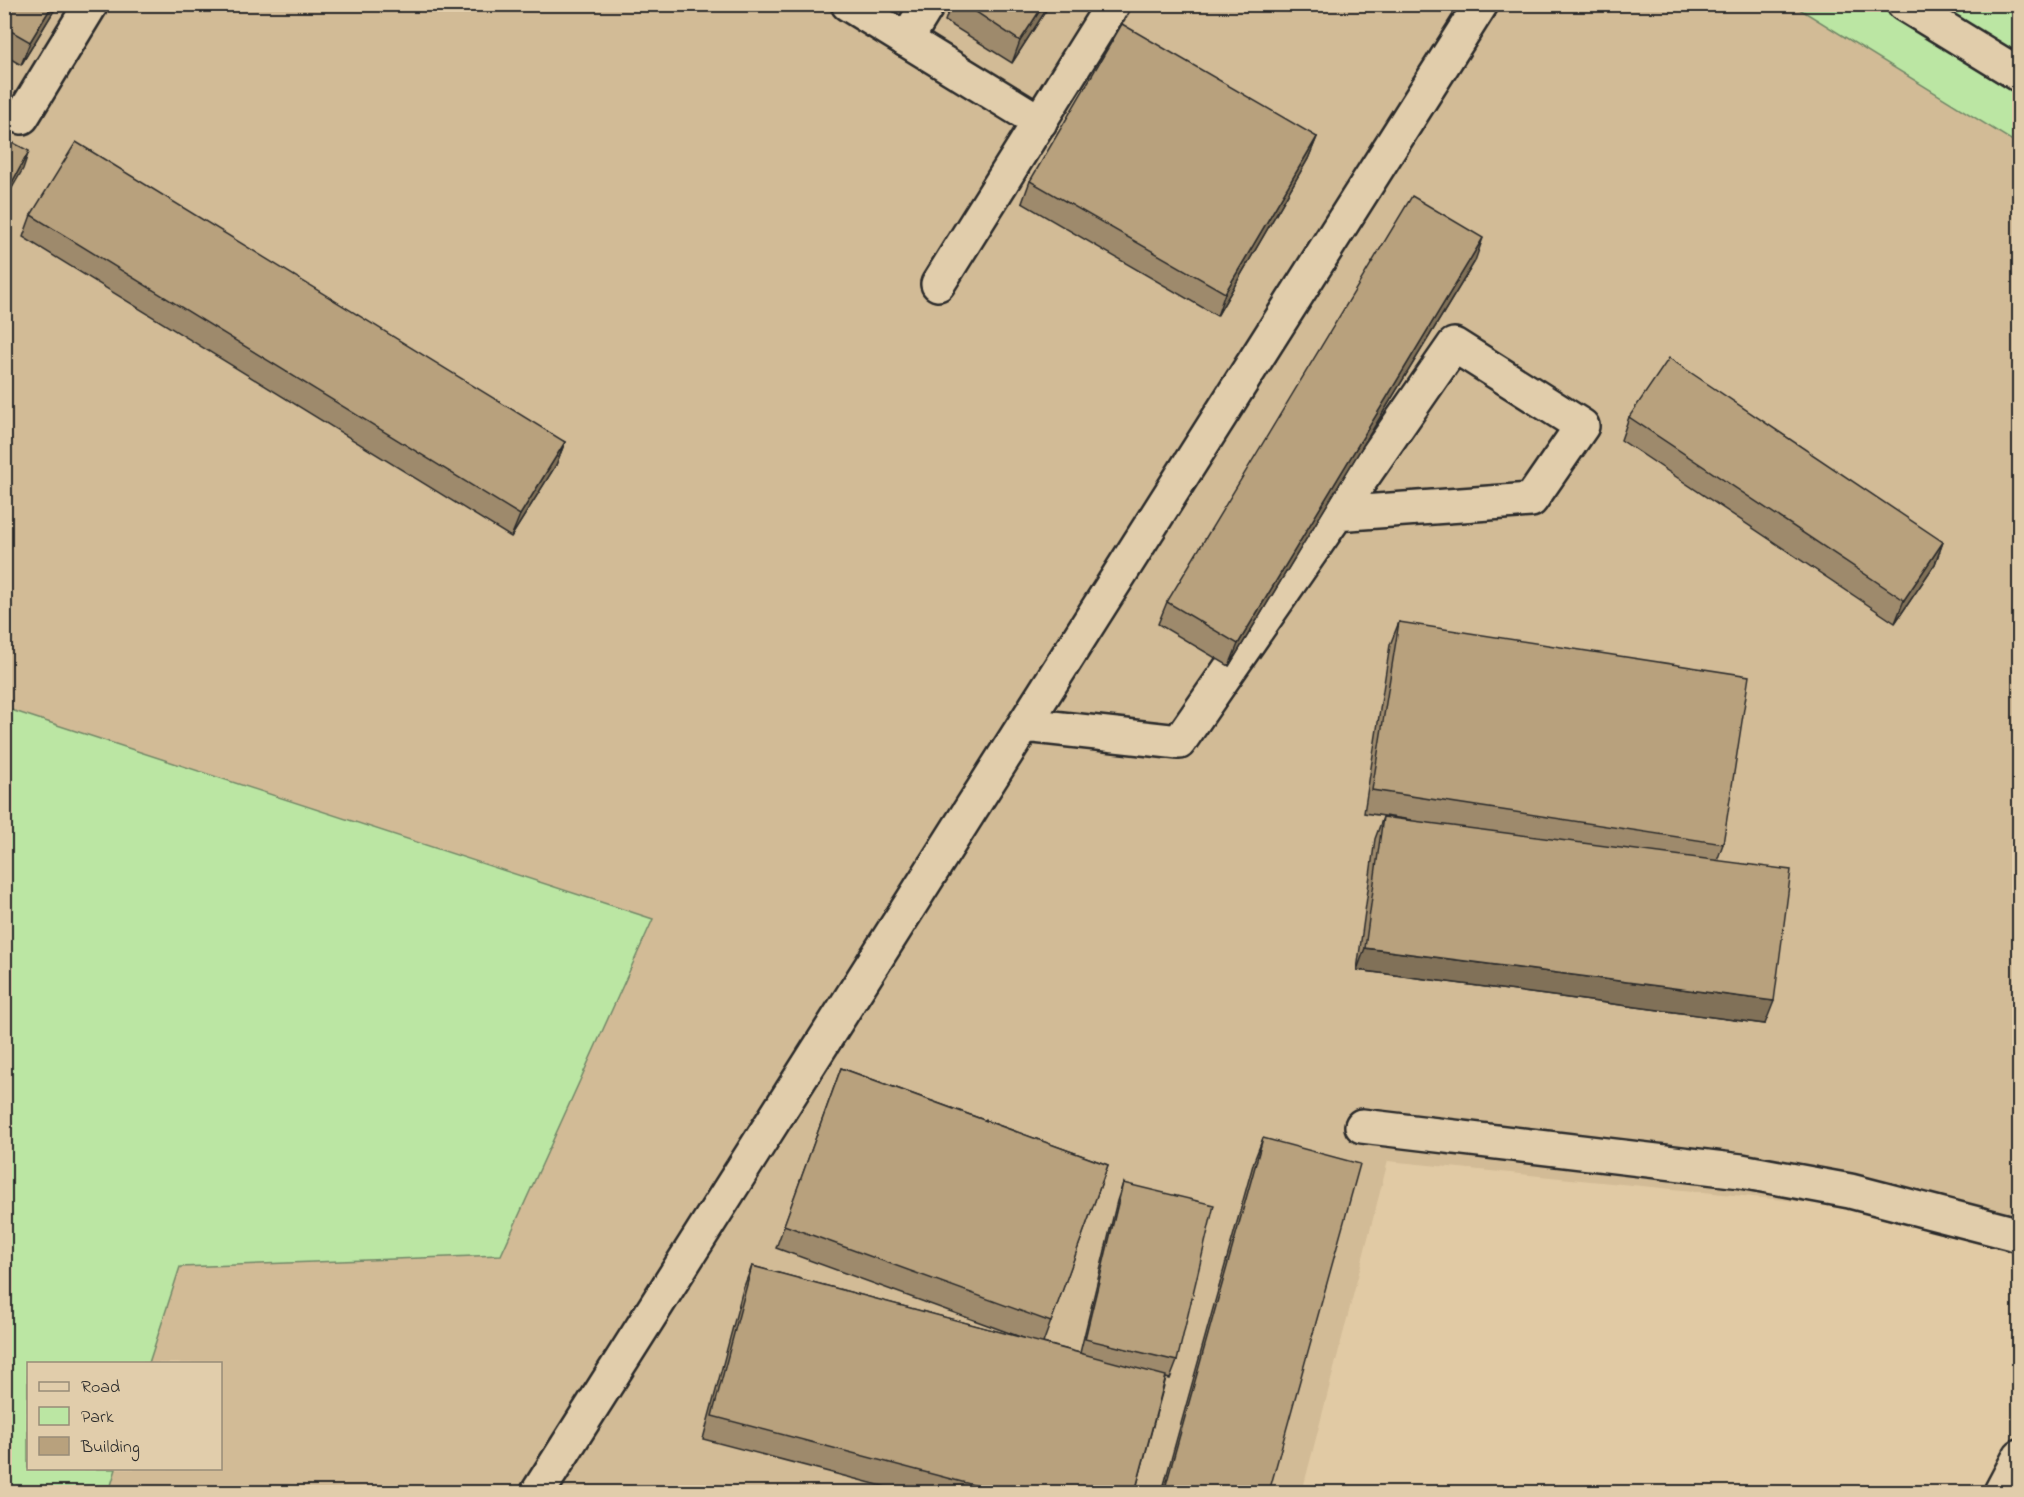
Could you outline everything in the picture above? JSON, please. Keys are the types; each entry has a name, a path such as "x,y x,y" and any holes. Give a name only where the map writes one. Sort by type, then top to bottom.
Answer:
{"street":[{"path":"22,117 91,4"},
{"path":"848,4 1040,122"},
{"path":"906,40 928,4"},
{"path":"938,284 1113,4"},
{"path":"538,1492 1481,4"},
{"path":"1904,4 2019,75"},
{"path":"1025,725 1179,742 1335,514 1454,345 1582,426 1531,500 1335,514"},
{"path":"1362,1126 1741,1171 1850,1191 2019,1235"},
{"path":"2001,1492 2019,1456"}],"shaded area":[{"path":"5,5 1793,5 2019,145 2019,1247 1876,1209 1388,1161 1302,1492 109,1492 116,1470 222,1470 222,1362 149,1362 180,1267 501,1255 653,920 5,708"}],"green space":[{"path":"1793,5 2019,5 2019,145"},
{"path":"5,708 653,919 501,1255 180,1267 149,1362 27,1362 27,1470 116,1470 109,1492 5,1492"}],"building":[{"path":"4,4 53,4 30,42 4,27"},
{"path":"964,4 1044,4 1020,41"},
{"path":"1122,24 1317,137 1225,293 1030,181"},
{"path":"4,138 29,151 4,197"},
{"path":"76,142 565,442 520,515 31,215"},
{"path":"1412,196 1483,238 1238,644 1167,602"},
{"path":"1669,358 1943,542 1904,600 1629,417"},
{"path":"1399,622 1749,676 1723,844 1372,790"},
{"path":"1383,817 1791,870 1774,1001 1365,948"},
{"path":"841,1068 1108,1165 1051,1322 784,1225"},
{"path":"1263,1138 1360,1164 1269,1492 1164,1492"},
{"path":"1123,1183 1214,1205 1177,1361 1085,1339"},
{"path":"752,1266 1166,1376 1135,1492 1000,1492 712,1416"}]}
